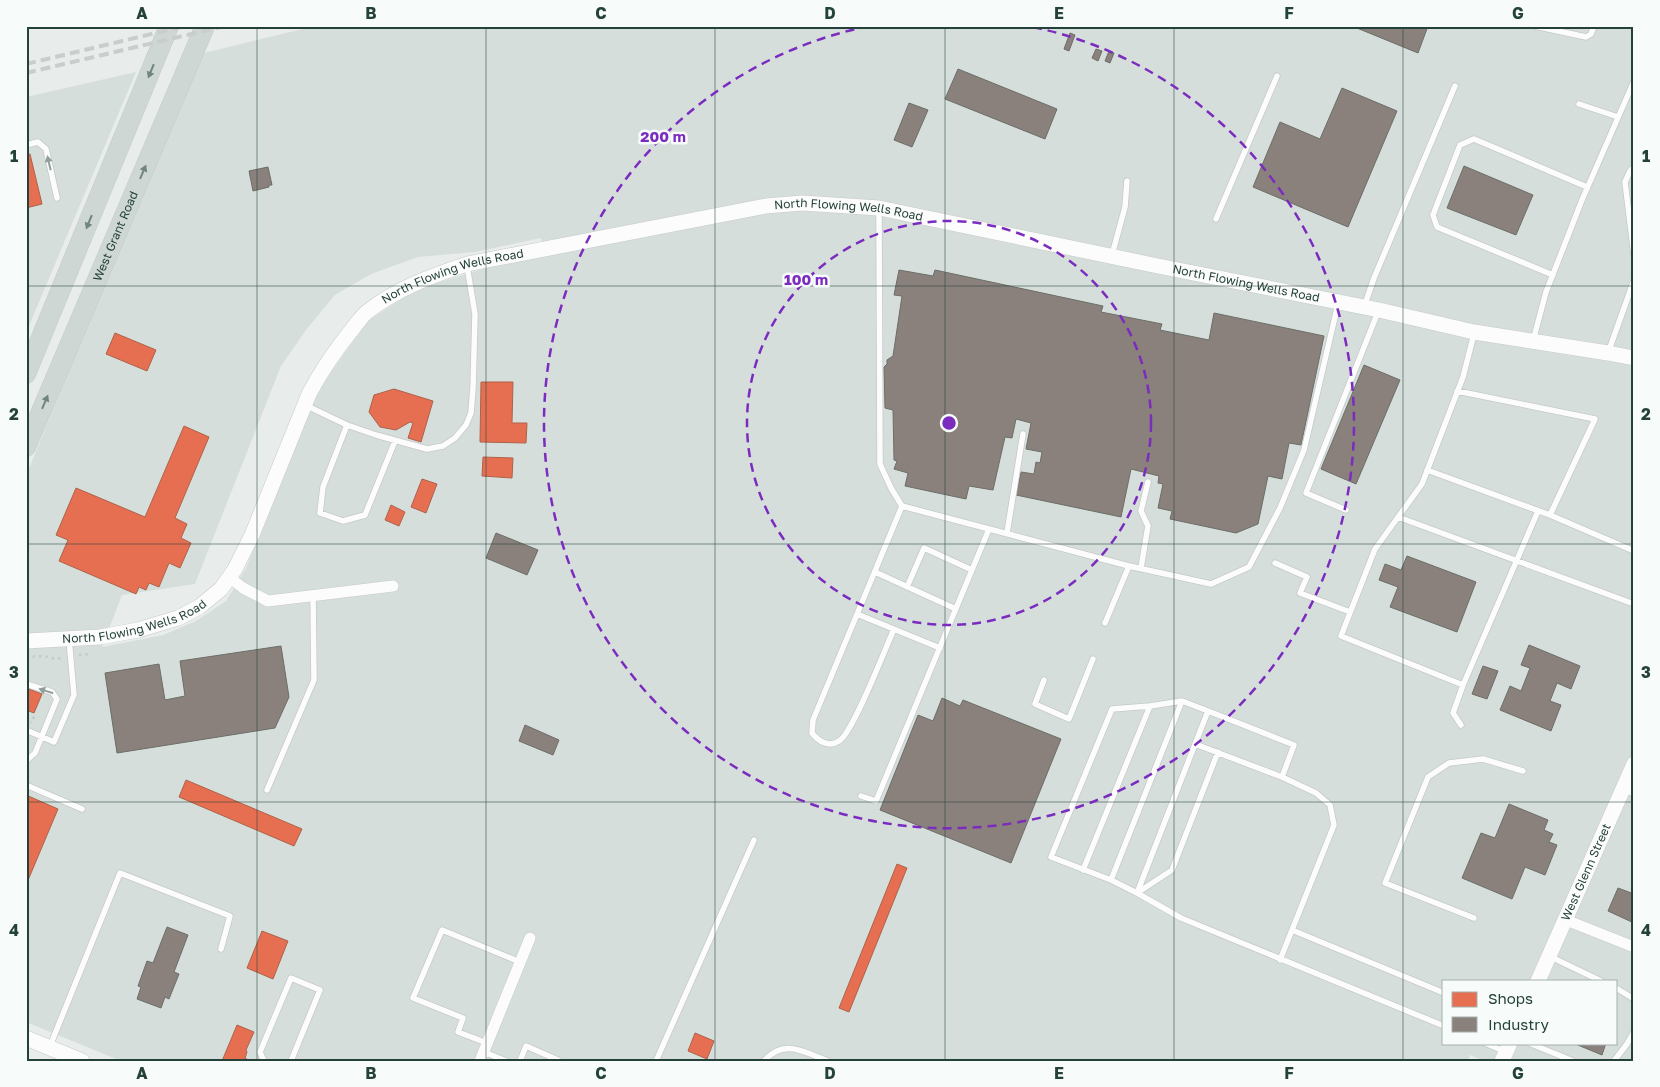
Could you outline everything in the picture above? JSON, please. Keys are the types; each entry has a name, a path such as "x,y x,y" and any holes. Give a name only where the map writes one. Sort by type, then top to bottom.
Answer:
{"main road":[{"path":"26,374 169,26"},
{"name":"West Grant Road","path":"26,447 205,26"}],"street":[{"name":"North Flowing Wells Road","path":"26,641 100,637 138,630 178,618 199,607 221,589 252,535 305,404 321,372 344,338 366,313 392,295 425,278 467,264 766,206 810,203 879,208 1372,308 1474,332 1634,358"},
{"path":"229,577 243,588 268,601 392,586"},
{"name":"West Glenn Street","path":"1538,980 1628,791 1634,764"},
{"path":"1566,920 1634,947"},
{"path":"484,1052 530,938"},
{"path":"26,1038 82,1061"}],"lane":[{"path":"1535,26 1586,37 1591,34 1594,26"},
{"path":"1216,219 1277,76"},
{"path":"1533,341 1552,275 1587,187 1634,81"},
{"path":"1346,510 1306,493 1372,308 1374,278 1455,86"},
{"path":"1579,104 1618,117"},
{"path":"1552,275 1437,227 1433,215 1460,145 1474,139 1587,187"},
{"path":"26,145 38,142 46,149 57,198"},
{"path":"1634,167 1625,182 1634,255"},
{"path":"1111,256 1125,207 1128,181"},
{"path":"879,208 880,464 902,506 1129,566 1211,584 1249,567 1280,508 1304,450 1339,302"},
{"path":"305,404 346,425 427,449 443,446 455,438 466,425 471,413 473,388 475,314 467,264"},
{"path":"1608,353 1634,280"},
{"path":"1463,685 1341,636 1375,549 1422,484 1463,378 1474,332"},
{"path":"1457,391 1595,419 1550,515"},
{"path":"346,425 323,487 320,513 344,521 365,515 396,441"},
{"path":"1007,534 1023,434"},
{"path":"1427,470 1550,515 1634,551"},
{"path":"1141,568 1148,526 1141,511 1148,482"},
{"path":"894,629 851,726 839,741 827,744 817,740 812,733 813,720 902,506"},
{"path":"1462,725 1454,713 1463,685 1538,511"},
{"path":"1398,516 1634,604"},
{"path":"861,796 876,801 989,529"},
{"path":"907,587 924,548 972,570"},
{"path":"1275,563 1307,577 1300,593 1350,612"},
{"path":"1105,624 1129,566"},
{"path":"874,572 956,609"},
{"path":"267,790 314,680 313,595"},
{"path":"857,614 940,648"},
{"path":"26,730 54,742 71,702 75,687 70,639"},
{"path":"1044,680 1035,704 1069,719 1093,659"},
{"path":"26,684 52,692 57,700 35,753 26,762"},
{"path":"1111,880 1182,701"},
{"path":"1282,777 1294,745 1182,701 1112,709 1051,857 1111,880 1181,918 1442,1025"},
{"path":"1083,870 1150,706"},
{"path":"1137,893 1208,711"},
{"path":"1195,744 1282,777 1316,793 1330,805 1334,825 1280,960"},
{"path":"1137,893 1172,870 1218,752"},
{"path":"1474,918 1385,883 1428,777 1449,763 1483,759 1523,770"},
{"path":"26,786 82,809"},
{"path":"656,1061 754,840"},
{"path":"49,1048 120,873 230,916 221,949"},
{"path":"506,1061 484,1052 458,1032 463,1018 413,998 442,930 520,962"},
{"path":"1292,930 1442,992"},
{"path":"1549,956 1599,980"},
{"path":"264,1061 260,1052 291,978 320,990 290,1061"},
{"path":"1618,989 1634,999"},
{"path":"1614,1061 1634,1032"},
{"path":"1487,1044 1506,1052"},
{"path":"1531,1044 1573,1061"},
{"path":"520,1061 526,1046 560,1061"},
{"path":"764,1061 779,1048 795,1048 828,1061"}],"path":[{"path":"26,657 44,656 56,659 90,654"}],"shaded area":[{"path":"315,26 1634,26 1634,1061 1484,1061 1470,1055 1468,1061 121,1061 26,1022 26,476 95,307 204,53","holes":["541,238 544,256 489,267 417,289 368,321 320,387 246,568 226,601 196,621 163,635 102,647 122,595 195,584 281,366 306,330 335,295 371,274 418,257 475,252"]},
{"path":"136,72 26,333 26,97"}],"building: Shops":[{"path":"30,154 42,204 26,208 26,155"},
{"path":"115,333 156,350 147,371 106,354"},
{"path":"481,382 513,382 512,423 527,423 526,443 480,442"},
{"path":"394,389 433,401 421,442 408,438 413,423 410,422 396,430 380,427 369,412 374,395"},
{"path":"184,426 209,437 175,518 187,524 181,538 191,543 180,568 169,563 159,587 149,583 146,590 139,587 136,594 59,561 68,540 56,535 76,488 145,517"},
{"path":"483,457 513,458 512,478 482,476"},
{"path":"422,479 437,484 426,513 411,507"},
{"path":"391,505 405,512 399,526 385,520"},
{"path":"26,688 42,694 34,713 26,710"},
{"path":"186,780 302,829 294,846 179,797"},
{"path":"26,795 58,809 26,885"},
{"path":"897,864 907,868 849,1012 839,1008"},
{"path":"262,931 288,941 273,979 247,968"},
{"path":"237,1025 254,1032 246,1050 245,1058 250,1061 222,1061"},
{"path":"695,1033 714,1041 707,1059 688,1051"}],"building: Industry":[{"path":"1352,26 1428,26 1418,53"},
{"path":"1070,33 1075,35 1069,51 1064,49"},
{"path":"1096,49 1102,51 1098,61 1092,58"},
{"path":"1109,51 1114,53 1110,63 1105,61"},
{"path":"958,69 1057,109 1045,139 945,99"},
{"path":"1342,88 1397,111 1348,227 1253,187 1280,122 1320,139"},
{"path":"909,103 928,110 912,147 894,140"},
{"path":"1464,166 1533,195 1516,235 1447,208"},
{"path":"268,167 272,185 253,191 249,171"},
{"path":"899,270 933,276 935,270 1103,306 1101,312 1162,324 1160,330 1209,340 1214,313 1324,336 1301,445 1289,443 1282,479 1268,476 1258,524 1236,533 1170,519 1172,511 1158,508 1163,484 1158,483 1159,476 1131,469 1121,517 1016,495 1021,472 1034,474 1036,462 1040,463 1042,452 1026,449 1031,423 1016,419 1012,438 1005,437 993,490 969,486 966,499 905,486 908,473 894,469 897,461 894,460 893,410 885,408 884,367 887,364 887,360 893,356 902,296 894,295"},
{"path":"1364,365 1400,380 1356,484 1321,469"},
{"path":"496,533 538,550 527,575 486,558"},
{"path":"1407,556 1476,582 1457,632 1390,607 1398,587 1379,580 1385,564 1401,570"},
{"path":"1529,645 1580,666 1571,689 1557,683 1550,701 1561,705 1551,731 1500,710 1510,686 1521,691 1530,668 1521,665"},
{"path":"281,646 289,697 275,728 117,753 105,673 159,664 165,700 185,696 180,661"},
{"path":"1483,666 1498,671 1487,699 1472,694"},
{"path":"942,698 960,706 963,700 1061,739 1011,863 880,810 918,715 933,721"},
{"path":"525,725 559,740 553,755 519,741"},
{"path":"1509,804 1548,820 1544,830 1553,834 1549,842 1557,845 1545,875 1525,867 1512,899 1462,878 1481,833 1495,838"},
{"path":"1618,888 1634,894 1634,923 1608,911"},
{"path":"167,927 188,935 174,972 179,974 169,999 165,997 161,1008 137,999 141,987 138,986 147,961 153,963"},
{"path":"1575,1044 1606,1044 1602,1055"}],"railway":[{"path":"26,64 185,26"},
{"path":"26,73 225,26"}]}
